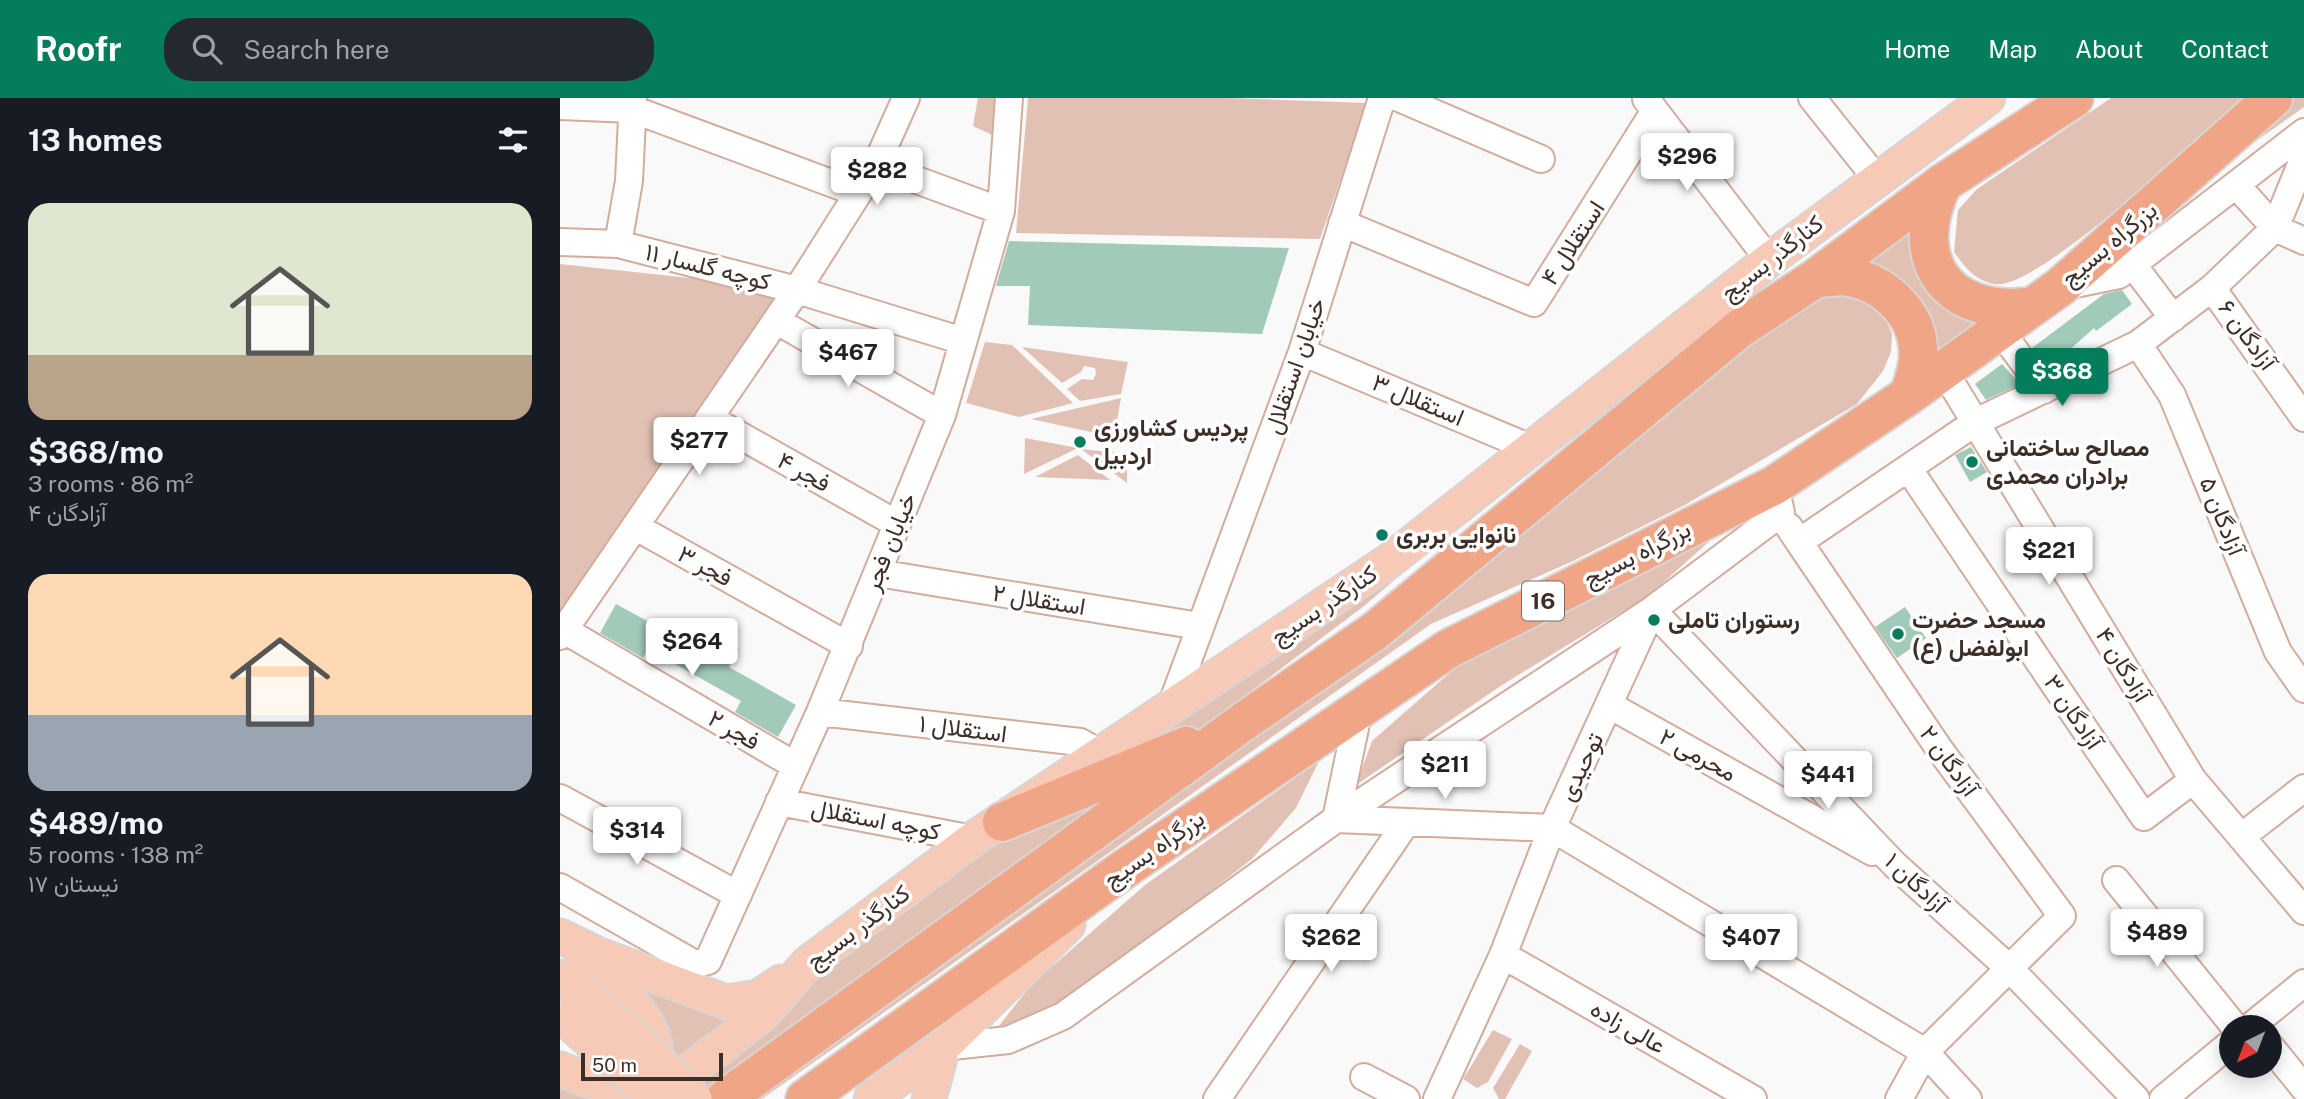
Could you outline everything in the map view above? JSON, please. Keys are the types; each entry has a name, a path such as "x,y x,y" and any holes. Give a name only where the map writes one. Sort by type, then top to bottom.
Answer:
{"highway":[{"name":"بزرگراه بسیج","path":"725,1099 1243,722 1375,631 1739,330 1816,278 1943,183 2074,98"},
{"name":"بزرگراه بسیج","path":"805,1099 1127,867 1448,649 1778,499 1909,395 2013,318 2060,287 2273,98"},
{"path":"1943,183 1930,208 1928,251 1941,276 1973,303 2000,310 2013,318"},
{"path":"1816,278 1847,276 1863,280 1883,291 1900,307 1910,321 1919,346 1918,365 1909,395"},
{"path":"987,830 1243,722"}],"main road":[{"name":"کنارگذر بسیج","path":"653,1099 761,1016 808,963 987,830 1389,561 1769,260 1987,98"},
{"path":"871,1099 943,1047 1127,867"},
{"path":"563,937 729,1002 758,997 808,963"},
{"path":"560,1069 601,1086 621,1088 645,1077 656,1050 652,1034 627,997 563,937"},
{"path":"566,1001 653,1099"},
{"path":"566,1001 641,1044 695,1099"},
{"path":"929,1099 943,1047"}],"street":[{"path":"562,633 797,290 876,165 906,98"},
{"name":"خیابان فجر","path":"560,887 695,964 703,965 708,961 849,646 942,415 1001,211 1009,98"},
{"name":"خیابان استقلال","path":"1170,709 1302,352 1382,98"},
{"path":"1399,98 1541,159"},
{"path":"1812,98 1876,178"},
{"path":"560,106 633,103 858,193"},
{"path":"618,244 629,180 633,103"},
{"path":"1649,105 1769,260"},
{"name":"استقلال ۴","path":"1342,223 1534,303 1649,105"},
{"path":"2060,287 2119,275 2237,186 2304,140"},
{"path":"1778,499 1799,542 1976,422 2138,344 2212,288 2275,228 2304,140"},
{"path":"876,165 1001,211"},
{"path":"2237,186 2275,228 2304,241"},
{"name":"کوچه گلسار ۱۱","path":"560,242 618,244 797,290 963,341"},
{"path":"2133,265 2173,318"},
{"name":"آزادگان ۶","path":"2212,288 2304,418"},
{"path":"2013,318 2044,390"},
{"path":"777,321 942,415"},
{"name":"آزادگان ۵","path":"2138,344 2172,395 2278,652 2304,689"},
{"name":"استقلال ۳","path":"1302,352 1533,449"},
{"name":"آزادگان ۴","path":"1944,371 2193,780 2304,911"},
{"name":"فجر ۴","path":"711,419 897,524"},
{"name":"آزادگان ۳","path":"1908,468 2144,817 2193,780"},
{"name":"توحیدی","path":"1437,1099 1503,955 1552,828 1611,706 1652,610 1778,499"},
{"name":"فجر ۳","path":"636,527 849,646"},
{"name":"آزادگان ۲","path":"1799,542 1940,750 2062,916 2010,969"},
{"name":"استقلال ۲","path":"878,573 1199,626"},
{"path":"943,1047 1008,1040 1063,1016 1336,819 1652,610"},
{"name":"آزادگان ۱","path":"1652,610 1895,865 2010,969 2136,1099"},
{"name":"فجر ۲","path":"562,633 796,766"},
{"name":"محرمی ۲","path":"1611,706 1895,865"},
{"path":"1336,819 1360,709"},
{"name":"استقلال ۱","path":"820,712 1080,742 1102,754"},
{"path":"1787,804 1804,803 1812,794 1808,773"},
{"path":"2241,837 2304,788"},
{"path":"560,798 737,895"},
{"name":"کوچه استقلال","path":"779,802 987,830"},
{"path":"1336,819 1552,828 1925,1052 1968,1099"},
{"path":"1217,1099 1406,823"},
{"path":"2116,880 2237,1015"},
{"name":"عالی زاده","path":"1503,955 1753,1099"},
{"path":"1899,1099 1925,1052 2010,969"},
{"path":"2263,1015 2304,983"},
{"path":"2163,1099 2219,1053"},
{"path":"2282,1061 2304,1088"},
{"path":"1364,1077 1406,1099"}],"shaded area":[{"path":"978,98 1003,98 999,138 973,126"},
{"path":"1028,98 1230,98 1367,103 1320,239 1016,233"},
{"path":"2111,98 2245,98 2120,207 2045,263 2015,280 1994,284 1975,276 1954,252 1958,210 1977,189"},
{"path":"2292,98 2304,98 2304,107 2222,165"},
{"path":"1918,221 1990,320 1927,364 1854,267"},
{"path":"560,264 708,280 776,298 560,619"},
{"path":"1834,294 1852,296 1867,303 1884,317 1892,333 1891,352 1883,371 1857,404 1683,506 1573,561 1431,624 762,1099 744,1099 1799,308"},
{"path":"985,342 1012,345 1073,403 1019,417 966,403"},
{"path":"1022,347 1128,362 1121,394 1080,401 1067,389 1082,379 1093,380 1095,368 1084,366 1081,372 1062,383"},
{"path":"1121,398 1114,437 1031,419"},
{"path":"1025,438 1078,448 1024,474"},
{"path":"1081,449 1127,454 1127,483"},
{"path":"1078,455 1110,480 1035,477"},
{"path":"1524,469 1364,606 1197,732 1112,758"},
{"path":"1740,514 1648,596 1502,685 1356,785 1372,741 1470,655"},
{"path":"1319,761 1296,808 1252,859 1061,1007 991,1036 1031,985 1145,885"},
{"path":"1125,784 693,1099 663,1099 773,1020 817,980 862,931 990,841"},
{"path":"631,978 739,1012 671,1067"},
{"path":"1493,1030 1512,1039 1488,1082 1477,1088 1463,1079"},
{"path":"1520,1044 1532,1051 1505,1099 1499,1099 1493,1088"},
{"path":"560,1082 597,1099 560,1099"}],"building":[{"path":"1009,241 1289,248 1262,334 1028,325 1030,286 996,286"},
{"path":"2122,290 2132,304 2096,331 2094,328 2048,369 2032,348 2104,294"},
{"path":"2002,364 2020,384 1986,400 1975,384"},
{"name":"مصالح ساختمانی برادران محمدی","path":"1971,447 1987,472 1970,482 1955,455"},
{"path":"616,604 660,628 643,658 600,633"},
{"name":"مسجد حضرت ابولفضل (ع)","path":"1905,607 1926,638 1897,658 1875,627"},
{"path":"695,625 739,649 729,667 796,705 778,737 735,712 741,701 673,663"}],"place":[{"name":"پردیس کشاورزی اردبیل","path":"1080,442"},
{"name":"مصالح ساختمانی برادران محمدی","path":"1972,462"},
{"name":"نانوایی بربری","path":"1382,535"},
{"name":"رستوران تاملی","path":"1654,620"},
{"name":"مسجد حضرت ابولفضل (ع)","path":"1898,634"}]}
